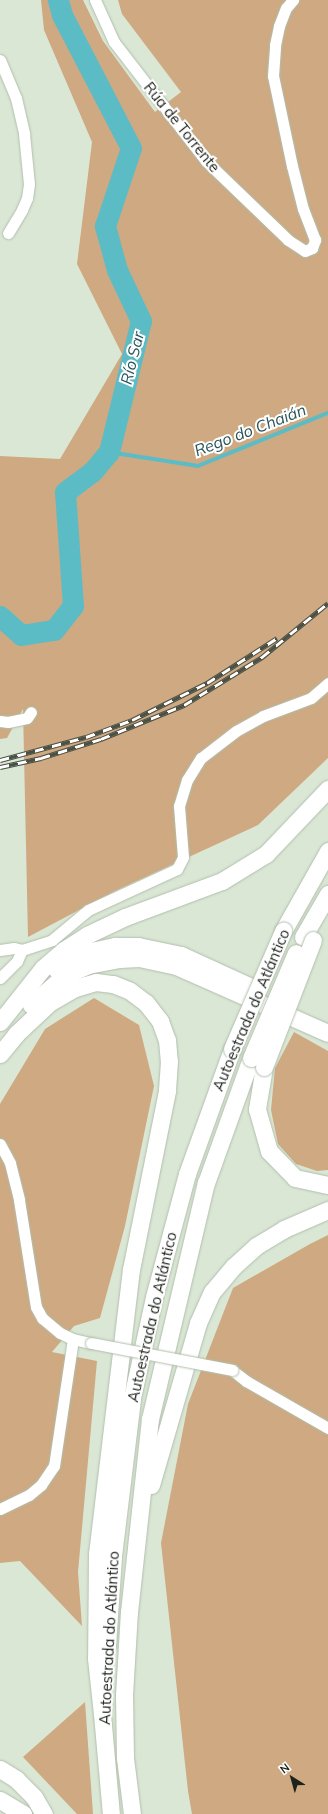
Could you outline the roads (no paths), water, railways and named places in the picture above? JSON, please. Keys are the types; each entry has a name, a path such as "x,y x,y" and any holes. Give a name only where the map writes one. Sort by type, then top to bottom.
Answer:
{"highway":[{"path":"0,1022 42,968 64,950 87,935 125,917 222,881 266,854 328,789"},
{"name":"Autoestrada do Atlántico","path":"110,1814 102,1714 113,1556 132,1398 154,1297 186,1174 232,1049 283,931 328,851"},
{"name":"Autoestrada do Atlántico","path":"132,1814 125,1758 124,1695 129,1612 150,1419 176,1304 206,1183 258,1063 308,939 328,894"},
{"path":"308,939 328,909"},
{"path":"26,989 70,960 91,951 115,946 138,946 181,955 328,1021"},
{"path":"0,1044 31,1006 65,975 88,965 119,959 139,958 176,966 328,1032"},
{"path":"0,1054 16,1034 50,1003 75,988 96,982 113,984 130,991 146,1003 160,1020 167,1040 169,1061 167,1091 131,1269 97,1553 96,1658 102,1714"},
{"path":"258,1063 257,1109 269,1151 295,1178 328,1184"},
{"path":"137,1533 198,1323 212,1292 234,1266 256,1246 284,1229 328,1210"},
{"path":"0,1769 16,1780 34,1798 44,1814"},
{"path":"0,1800 23,1814"}],"street":[{"name":"Rúa de Torrente","path":"95,0 114,42 206,161 288,240 302,250 308,250 314,245 315,240 303,209 292,166 274,76 275,45 279,26 286,8 293,0"},
{"path":"0,60 16,98 24,134 29,184 27,198 22,210 8,233"},
{"path":"0,950 14,948 22,950 52,940 88,910 177,869 183,857 179,806 187,780 200,758 236,731 263,716 310,698 328,683"},
{"path":"0,721 8,722 27,718 31,712"},
{"path":"0,978 17,961 22,950"},
{"path":"0,1144 10,1163 19,1200 36,1308 42,1318 60,1333 73,1340 232,1370 246,1381 328,1428"},
{"path":"0,1509 29,1495 41,1485 54,1466 73,1340"}],"waterway":[{"name":"Río Sar","path":"0,616 21,635 54,630 73,606 65,492 92,472 109,452 141,321 117,270 105,226 131,148 62,15 58,0"},
{"name":"Rego do Chaián","path":"109,452 198,466 328,413"}],"railway":[{"path":"0,767 41,758 101,739 184,705 262,657 328,603"},
{"path":"0,760 86,737 132,720 207,683 277,638"}]}
